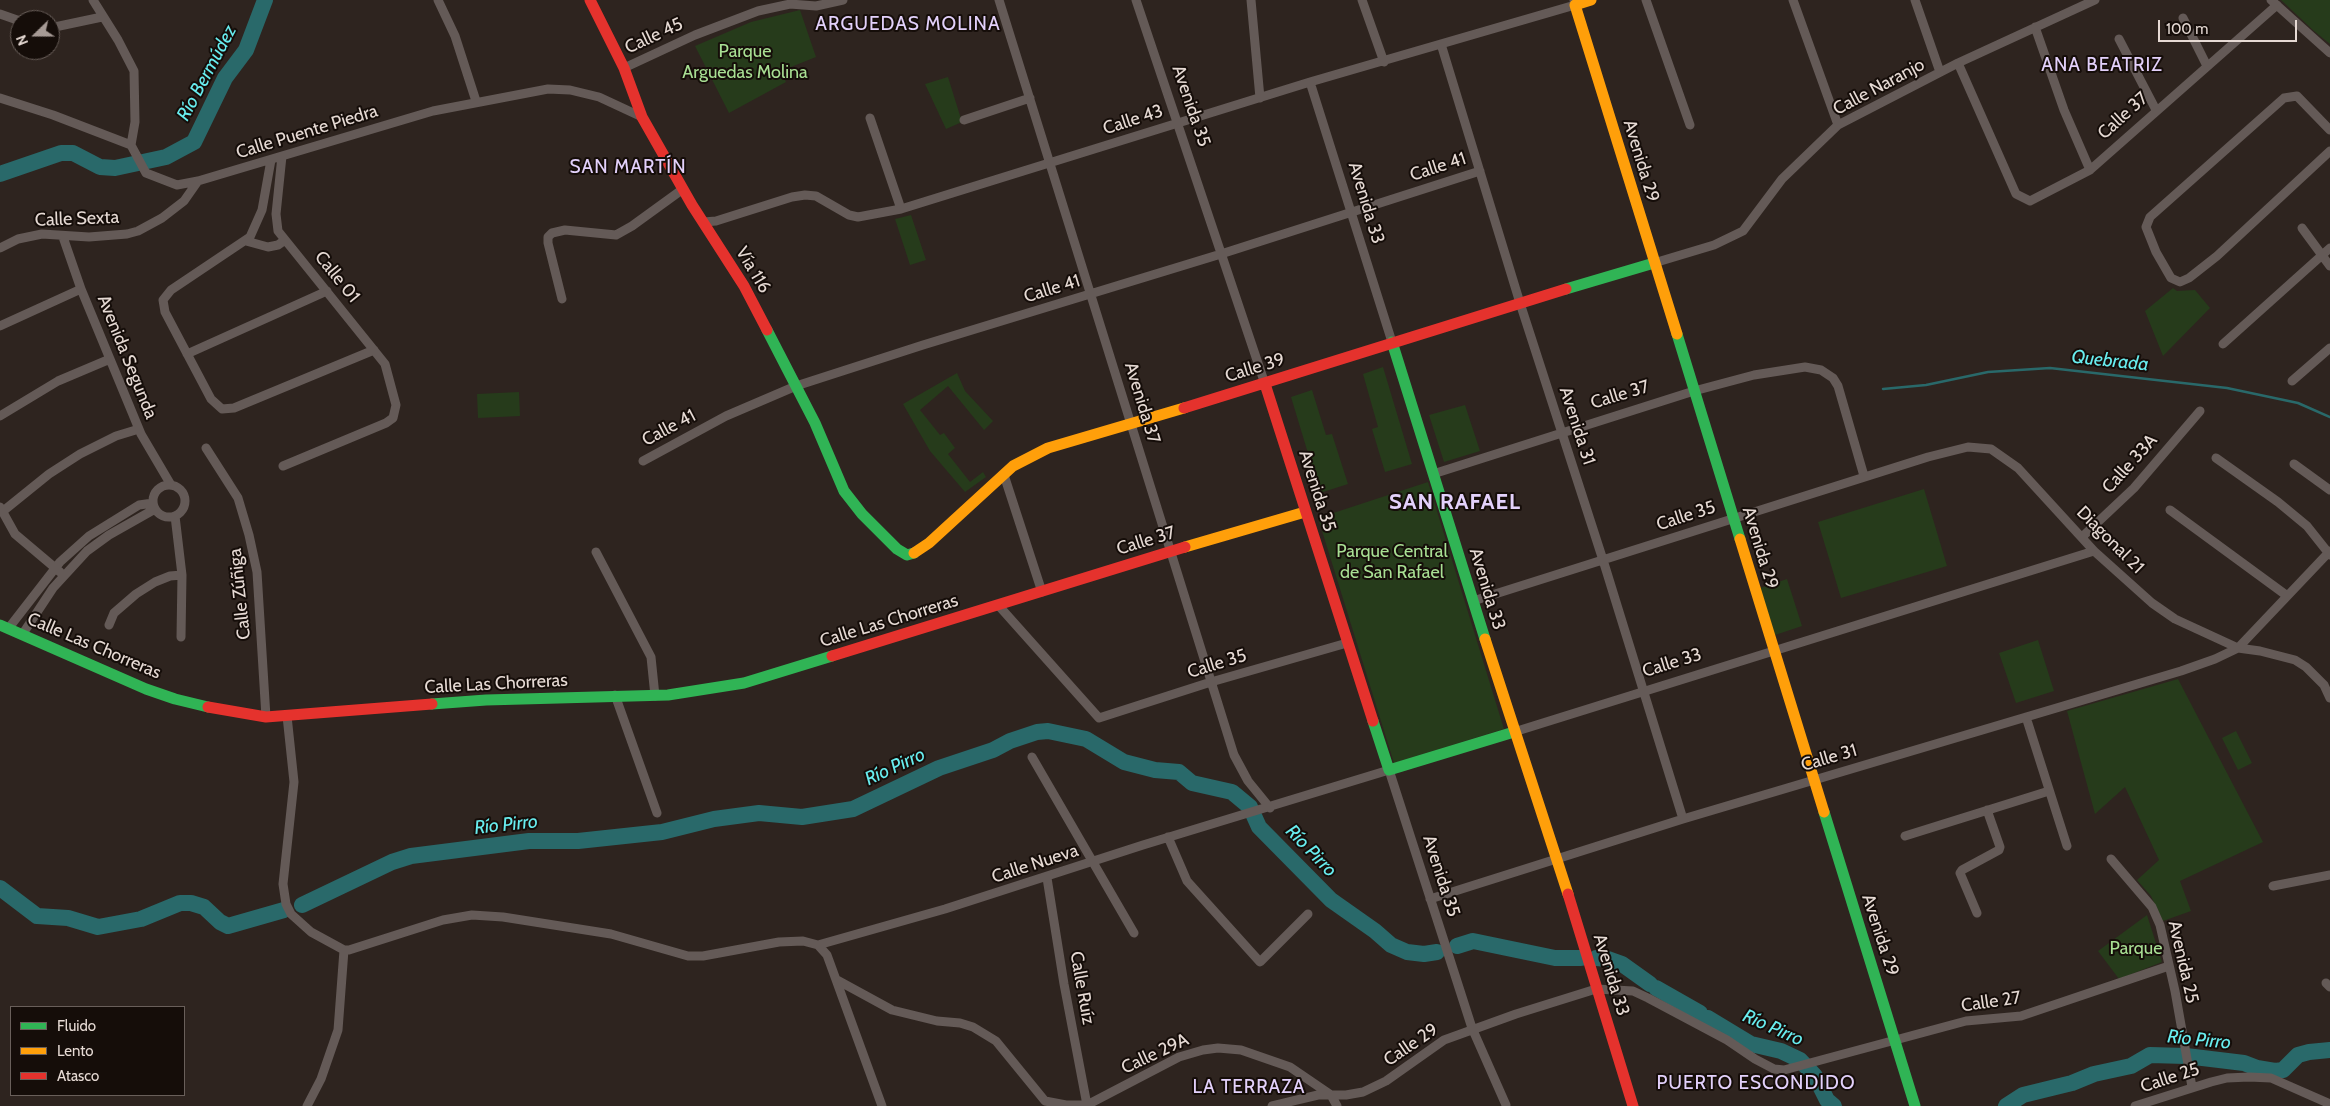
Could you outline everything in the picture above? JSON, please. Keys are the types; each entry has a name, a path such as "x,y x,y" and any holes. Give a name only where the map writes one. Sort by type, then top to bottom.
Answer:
{"main road":[{"name":"Vía 116","path":"590,0 624,68 642,117 683,190 744,286 815,422 844,491 862,514 897,549"},
{"path":"1574,2 1591,0"},
{"name":"Avenida 29","path":"1574,2 1915,1106"},
{"name":"Calle 39","path":"897,549 907,555 916,553 930,543 1004,475 1022,460 1034,454 1131,422 1265,384 1392,342 1654,263"},
{"name":"Avenida 33","path":"1392,342 1514,732 1557,858 1633,1106"},
{"name":"Avenida 35","path":"1265,384 1389,770"},
{"name":"Calle 37","path":"999,606 1172,551 1305,512"},
{"name":"Calle Las Chorreras","path":"4,627 146,689 176,699 226,711 266,717 486,700 615,695 655,696 695,692 744,683 999,606"},
{"name":"Calle 33","path":"1389,770 1514,732"}],"street":[{"path":"0,98 53,115 131,145 135,122 134,71 118,40 92,0"},
{"path":"438,0 455,36 476,101"},
{"name":"Calle 45","path":"624,68 695,36 758,11 790,4 816,6 843,0"},
{"name":"Avenida 37","path":"999,0 1172,551 1211,682 1240,767 1248,781 1270,808"},
{"name":"Avenida 35","path":"1136,0 1179,122 1265,384"},
{"path":"1251,0 1260,98"},
{"path":"1362,0 1384,62"},
{"path":"1646,0 1690,125"},
{"path":"1793,0 1838,125"},
{"path":"1915,0 1940,72"},
{"name":"Calle Naranjo","path":"1654,263 1714,245 1743,231 1782,179 1838,125 1883,104 1958,63 2035,27 2074,4 2095,0"},
{"name":"Calle 43","path":"704,222 716,221 805,195 816,196 849,215 858,217 901,209 1574,2"},
{"path":"2274,3 2330,53"},
{"name":"Calle 37","path":"1958,63 2016,194 2030,201 2090,170 2207,66 2274,3"},
{"path":"60,26 102,17"},
{"path":"2183,18 2207,66"},
{"path":"2035,27 2064,110 2090,170"},
{"path":"2119,39 2156,110"},
{"name":"Avenida 31","path":"1441,44 1520,303 1603,560 1683,819"},
{"name":"Avenida 33","path":"1310,82 1392,342"},
{"name":"Calle Puente Piedra","path":"131,145 137,153 143,169 155,177 177,185 198,181 433,111 476,101 548,90 570,90 599,97 642,117"},
{"path":"2330,130 2297,96 2284,98 2150,217 2146,227 2156,252 2171,278 2180,282 2196,272 2330,151"},
{"path":"964,120 1030,98"},
{"path":"870,118 901,209"},
{"name":"Calle 01","path":"282,156 275,221 278,230 386,364 396,405 396,413 386,423 283,466"},
{"path":"270,160 262,210 250,237 171,290 163,300 165,312 211,399 222,409 234,408 374,350"},
{"name":"Calle 41","path":"643,461 726,416 796,386 1221,254 1480,171"},
{"name":"Calle Sexta","path":"0,248 18,239 42,234 63,237 117,235 138,231 162,218 184,201 198,181"},
{"path":"562,299 548,237 552,233 565,230 616,235 683,190"},
{"path":"2302,228 2330,266"},
{"name":"Avenida Segunda","path":"63,237 81,289 139,429 171,485"},
{"path":"246,241 268,247 278,245 285,240"},
{"path":"2223,344 2330,248"},
{"path":"0,326 81,289"},
{"path":"187,354 327,291"},
{"path":"2292,381 2330,348"},
{"path":"0,416 58,381 110,359"},
{"name":"Calle 37","path":"1433,474 1694,391 1754,375 1805,367 1821,370 1833,378 1838,386 1864,476"},
{"name":"Calle 33A","path":"2082,537 2134,488 2200,411"},
{"path":"63,575 16,534 1,509 80,454 116,436 139,429"},
{"name":"Calle 35","path":"1473,601 1864,476 1968,447"},
{"name":"Diagonal 21","path":"1968,447 1991,448 2018,468 2094,551 2145,597 2175,619 2238,648"},
{"name":"Calle Zúñiga","path":"206,448 238,498 249,535 257,572 266,717"},
{"path":"2216,458 2278,502 2307,526 2329,553 2286,595 2238,648"},
{"path":"2294,464 2330,490"},
{"path":"1004,475 1042,592"},
{"path":"4,627 56,568 89,536 139,505 154,506 162,516 175,516 183,509 185,499 180,490 171,485 158,490 154,506 87,550 63,575 22,635"},
{"path":"2170,510 2286,595"},
{"path":"175,516 182,575 181,636"},
{"name":"Calle 33","path":"1514,732 1643,690 2094,551"},
{"path":"596,552 651,657 655,696"},
{"path":"110,625 114,612 136,594 155,582 170,576 182,575"},
{"name":"Calle 35","path":"999,606 1097,717 1101,718 1211,682 1347,643"},
{"path":"2238,648 2260,651 2295,660 2306,667 2324,685 2330,698"},
{"name":"Calle 31","path":"1430,899 1683,819 2181,671 2238,648"},
{"path":"615,695 657,814"},
{"path":"287,716 294,782 284,884 286,904 291,914 311,932 344,950 357,949 443,920 472,915 503,916 611,934 688,956 703,956 780,942 804,942 818,945 827,955 837,980 882,1106"},
{"path":"2026,717 2067,846"},
{"path":"1032,757 1134,933"},
{"name":"Avenida 35","path":"1389,770 1472,1028 1506,1105"},
{"name":"Calle 33","path":"1260,811 1389,770"},
{"path":"1905,836 2050,791"},
{"path":"1977,913 1960,874 1962,870 1999,850 2000,846 1987,810"},
{"name":"Calle Nueva","path":"818,945 945,909 1047,878 1168,837 1260,811"},
{"path":"1168,837 1187,881 1260,962 1308,914"},
{"name":"Avenida 25","path":"2112,859 2152,907 2160,925 2192,1088"},
{"path":"2273,886 2330,875"},
{"name":"Calle Ruíz","path":"1047,878 1064,984 1087,1104"},
{"path":"307,1106 321,1079 338,1030 344,950"},
{"name":"Calle 27","path":"1596,989 1633,991 1727,1040 1774,1069 1794,1069 1966,1020 2021,1016 2169,966"},
{"name":"Calle 29A","path":"837,980 892,1010 937,1021 960,1023 973,1027 996,1041 1045,1101 1066,1105 1087,1104 1179,1057 1218,1048 1242,1050 1290,1066 1331,1095"},
{"name":"Calle 29","path":"1272,1106 1318,1095 1363,1092 1386,1081 1432,1047 1472,1028 1596,989"},
{"name":"Calle 25","path":"2135,1106 2227,1078 2271,1078 2330,1104"},
{"path":"1331,1095 1338,1106"}],"green space":[{"path":"2281,0 2330,0 2330,44 2314,31"},
{"name":"Parque Arguedas Molina","path":"800,10 816,57 781,71 786,82 729,113 695,46 751,22"},
{"path":"948,77 962,122 946,129 925,84"},
{"path":"911,215 926,260 910,265 895,219"},
{"path":"2173,288 2177,291 2195,290 2210,308 2163,356 2145,311"},
{"path":"1383,367 1412,464 1385,472 1372,429 1378,427 1363,374"},
{"path":"957,373 965,391 993,421 984,430 948,386 920,410 940,435 944,433 955,448 948,454 970,482 983,472 986,477 965,492 930,451 903,404"},
{"path":"1312,390 1326,435 1332,434 1348,484 1320,493 1291,397"},
{"path":"519,392 520,416 478,418 477,394"},
{"path":"1465,405 1480,451 1444,462 1429,415"},
{"name":"Parque Central de San Rafael","path":"1428,482 1504,729 1394,763 1318,518"},
{"path":"1924,489 1947,566 1841,598 1818,522"},
{"path":"1787,579 1802,626 1775,635 1760,588"},
{"path":"2038,640 2054,691 2016,703 1999,653"},
{"path":"2178,679 2263,842 2180,881 2191,911 2163,921 2151,896 2137,880 2159,860 2125,787 2095,814 2067,711"},
{"path":"2236,731 2252,763 2238,770 2222,738"},
{"name":"Parque","path":"2147,915 2162,962 2119,979 2098,951"}],"waterway":[{"name":"Río Bermúdez","path":"0,174 61,153 73,153 100,167 115,168 166,157 194,142 225,78 246,50 265,0"},
{"name":"Quebrada","path":"1883,389 1926,385 1988,372 2050,368 2227,388 2298,403 2330,417"},
{"name":"Río Pirro","path":"302,905 392,862 411,856 529,841 578,841 662,832 714,819 759,813 802,817 853,809 939,768 993,750 1010,741 1037,732 1048,731 1086,739 1124,762 1155,770 1179,772 1192,783 1232,792 1250,807 1259,827 1331,900 1375,931 1391,945 1407,952 1424,954 1437,952"},
{"name":"Río Pirro","path":"0,888 37,916 68,918 98,927 141,919 180,903 191,903 204,907 220,922 228,926 284,910"},
{"name":"Río Pirro","path":"1457,946 1473,941 1555,958 1581,958"},
{"name":"Río Pirro","path":"1596,958 1608,959 1622,964 1650,984"},
{"name":"Río Pirro","path":"1656,988 1700,1013"},
{"name":"Río Pirro","path":"1708,1018 1751,1044 1781,1051 1800,1060 1815,1076 1827,1100 1834,1106"},
{"name":"Río Pirro","path":"2006,1106 2023,1095 2072,1083 2094,1074 2131,1066 2150,1055 2186,1056 2244,1063 2257,1068 2275,1071 2283,1070 2298,1055 2330,1050"}],"traffic: fast":[{"path":"1566,289 1654,263"},
{"path":"767,330 815,423 844,491 862,514 897,549 907,555 914,553"},
{"path":"1677,334 1740,539"},
{"path":"1392,342 1485,639"},
{"path":"0,625 146,689 175,699 208,707"},
{"path":"432,704 486,700 668,695 744,683 832,656"},
{"path":"1373,721 1389,770 1514,732"},
{"path":"1824,812 1915,1106"}],"traffic: slow":[{"path":"1591,0 1575,5 1677,334"},
{"path":"914,553 929,543 1013,466 1048,448 1184,408"},
{"path":"1185,547 1305,512"},
{"path":"1740,539 1824,812"},
{"path":"1485,639 1568,894"}],"traffic: jam":[{"path":"590,0 624,68 642,117 692,205 744,286 767,330"},
{"path":"1184,408 1566,289"},
{"path":"1265,384 1373,721"},
{"path":"832,656 1185,547"},
{"path":"208,707 266,717 432,704"},
{"path":"1568,894 1633,1106"}],"district":[{"name":"ARGUEDAS MOLINA","path":"908,24"},
{"name":"ANA BEATRIZ","path":"2102,65"},
{"name":"SAN MARTÍN","path":"628,167"},
{"name":"SAN RAFAEL","path":"1455,503"},
{"name":"PUERTO ESCONDIDO","path":"1756,1083"},
{"name":"LA TERRAZA","path":"1249,1087"}]}
